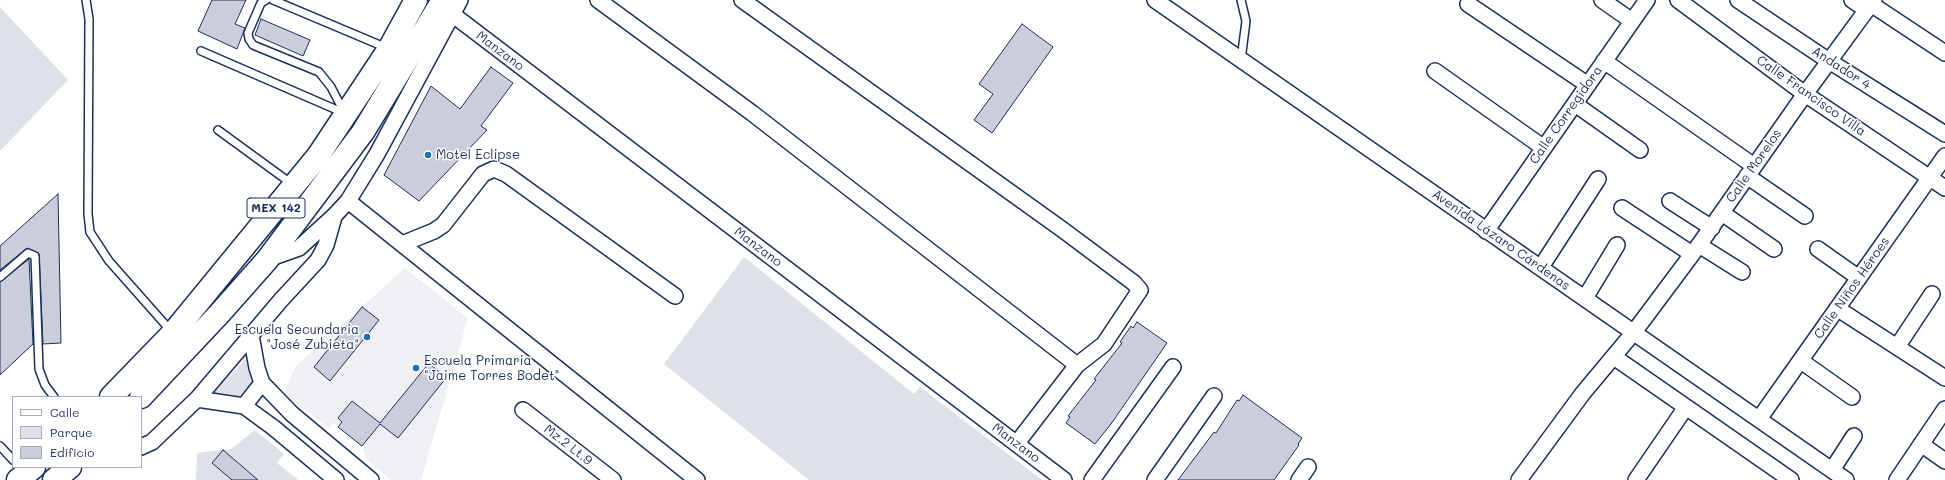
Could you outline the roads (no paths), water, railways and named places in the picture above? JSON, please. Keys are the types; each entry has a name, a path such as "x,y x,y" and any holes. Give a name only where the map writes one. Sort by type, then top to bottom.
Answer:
{"highway":[{"name":"MEX 142","path":"112,396 173,333 318,156 389,49 416,0"},
{"name":"MEX 142","path":"142,396 220,314 268,260 363,132 448,7"},
{"path":"54,480 69,468"}],"street":[{"path":"268,260 298,248 334,216 348,201 377,154 448,7 460,0"},
{"path":"598,0 752,113 1077,365"},
{"path":"742,0 1134,283 1140,290 1137,297 1104,344 1077,365 1017,443"},
{"name":"Avenida Lázaro Cárdenas","path":"1155,0 1846,480"},
{"path":"1602,0 1632,21"},
{"name":"Calle Corregidora","path":"1486,230 1646,0"},
{"name":"Calle Francisco Villa","path":"1678,0 1805,94 1945,188"},
{"name":"Andador 4","path":"1738,0 1829,61 1945,134"},
{"path":"1852,0 1871,5 1945,53"},
{"path":"1468,4 1588,85"},
{"name":"Calle Morelos","path":"1518,480 1583,393 1634,332 1696,250 1805,94 1871,5"},
{"name":"Manzano","path":"448,7 1064,480"},
{"path":"1604,61 1751,171 1805,216"},
{"path":"1435,71 1544,148"},
{"path":"1575,104 1640,150"},
{"name":"Calle Niños Héroes","path":"1759,419 1945,156"},
{"path":"402,244 434,231 444,225 483,174 494,169 506,174 675,296"},
{"path":"1541,267 1598,179"},
{"path":"348,201 697,480"},
{"path":"1670,201 1712,228"},
{"path":"1622,208 1696,250 1742,272"},
{"path":"1722,213 1774,249"},
{"path":"142,447 152,442 197,399 251,335 318,260 326,245 334,216"},
{"path":"1585,298 1617,245"},
{"path":"1818,248 1859,278"},
{"path":"1897,347 1932,294"},
{"path":"1838,309 1945,378"},
{"path":"251,335 257,368 262,383 292,414 371,480"},
{"path":"1614,356 1791,480"},
{"path":"1800,361 1852,397"},
{"path":"1092,480 1173,367"},
{"path":"244,406 262,383"},
{"path":"1155,480 1214,396"},
{"path":"197,399 244,406 274,428 336,480"},
{"path":"1640,479 1686,407"},
{"name":"Mz.2 Lt.9","path":"523,410 613,480"},
{"path":"1897,480 1944,411"},
{"path":"295,445 309,427"},
{"path":"1832,470 1854,436"},
{"path":"1921,444 1945,461"},
{"path":"1299,480 1308,467"}],"lane":[{"path":"86,0 89,19 88,214 90,232 109,261 173,333"},
{"path":"266,0 261,4 248,34 253,45 319,72 331,86 346,114"},
{"path":"273,0 389,49"},
{"path":"1241,0 1246,21 1241,60"},
{"path":"201,51 346,114"},
{"path":"218,130 294,186"},
{"path":"0,277 28,253 35,256 39,369 45,385 53,396"},
{"path":"0,446 12,459"}],"place":[{"name":"Motel Eclipse","path":"428,155"},
{"name":"Escuela Secundaria \"José Zubieta\"","path":"367,337"},
{"name":"Escuela Primaria \"Jaime Torres Bodet\"","path":"416,368"}]}
